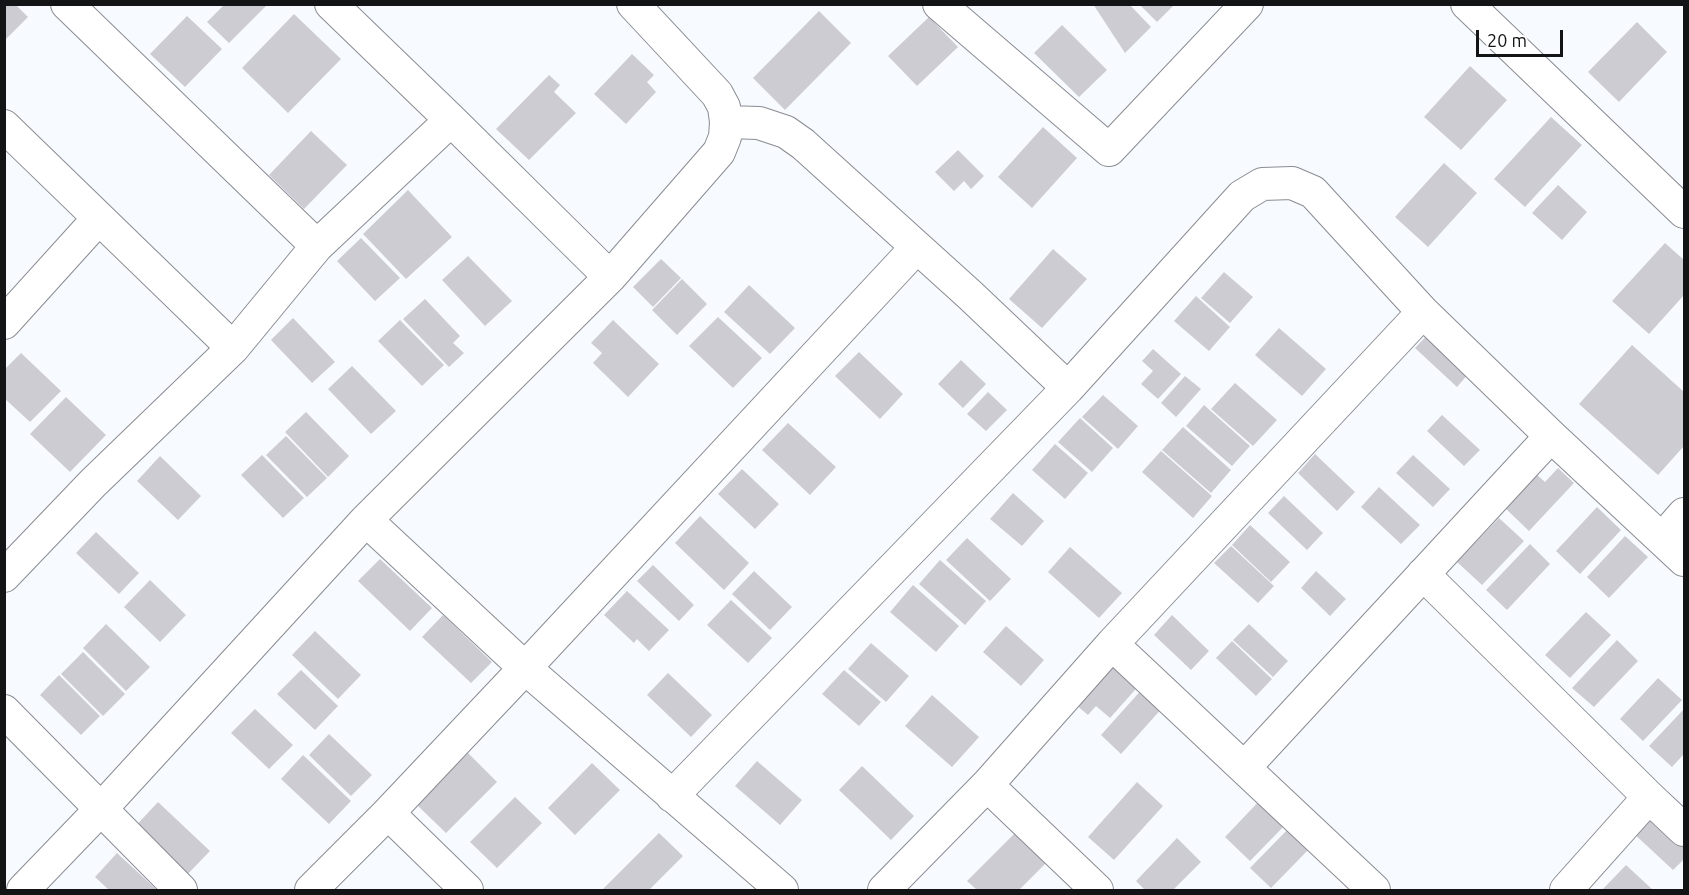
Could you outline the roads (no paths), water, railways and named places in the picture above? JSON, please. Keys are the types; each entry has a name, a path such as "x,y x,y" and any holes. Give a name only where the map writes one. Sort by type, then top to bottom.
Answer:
{"street":[{"path":"67,4 317,246"},
{"path":"331,4 610,277"},
{"path":"23,891 366,520 610,277 719,152 725,137 726,122 724,107 717,94 633,4"},
{"path":"939,4 1108,150 1247,4"},
{"path":"1467,4 1684,212"},
{"path":"4,576 93,483 233,348 317,246 451,120"},
{"path":"726,122 759,123 786,132 803,144 1068,388"},
{"path":"4,126 233,348"},
{"path":"672,796 1068,388 1242,196 1262,184 1292,183 1313,192 1423,312 1684,560"},
{"path":"4,323 99,218"},
{"path":"311,891 525,668 916,248"},
{"path":"884,891 987,785 1112,644 1423,312"},
{"path":"1244,768 1551,436"},
{"path":"1662,539 1684,514"},
{"path":"366,520 525,668 782,891"},
{"path":"1423,574 1684,830"},
{"path":"1112,644 1374,891"},
{"path":"4,711 181,891"},
{"path":"987,785 1097,891"},
{"path":"1566,891 1649,797"},
{"path":"388,813 467,891"}]}
